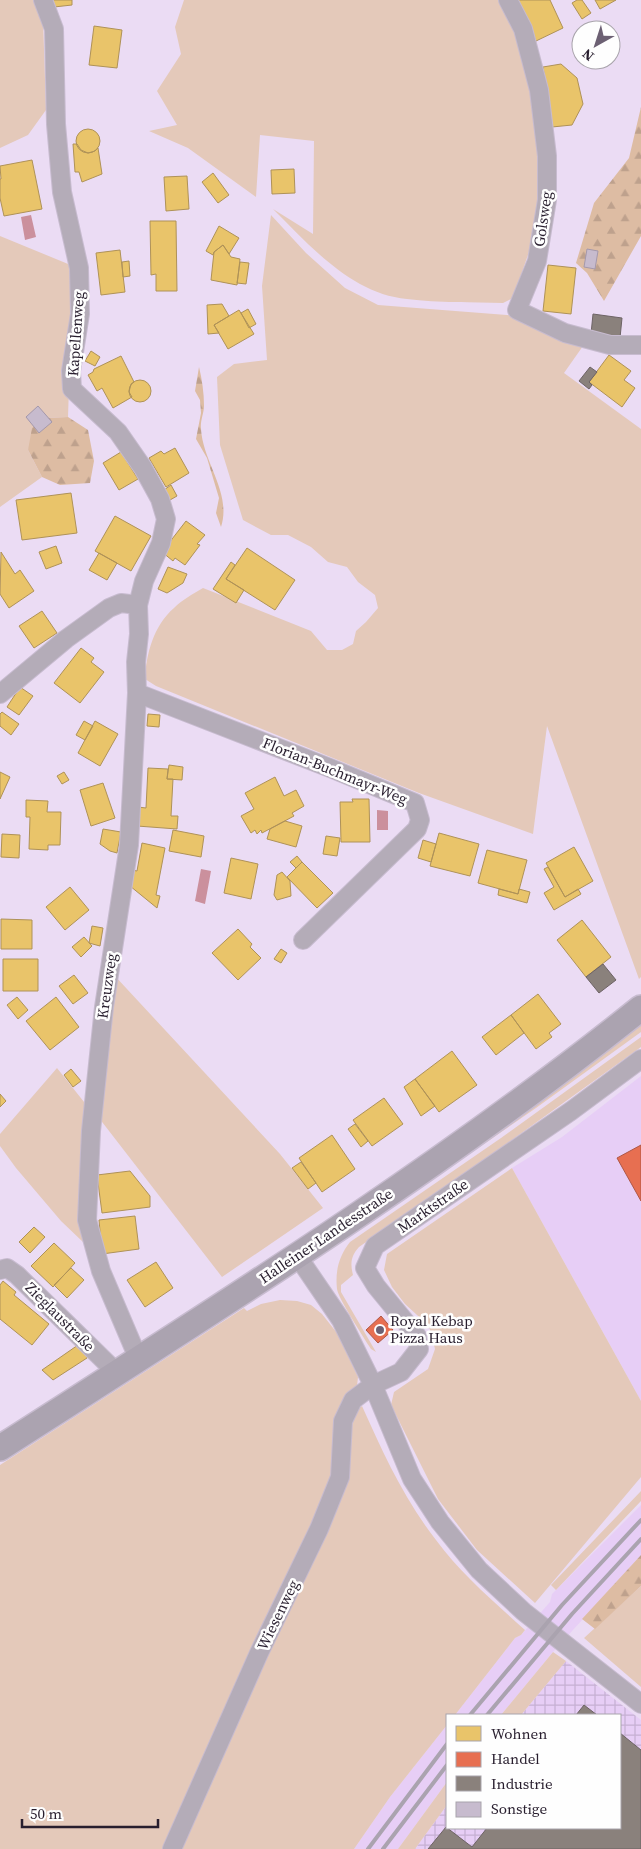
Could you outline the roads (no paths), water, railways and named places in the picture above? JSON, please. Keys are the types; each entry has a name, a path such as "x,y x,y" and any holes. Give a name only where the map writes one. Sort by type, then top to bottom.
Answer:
{"main road":[{"name":"Halleiner Landesstraße","path":"0,1448 298,1257 407,1182 641,1008"}],"street":[{"name":"Kapellenweg","path":"43,0 54,29 57,138 62,192 79,268 80,314 71,371 72,389 118,432 143,468 160,500 166,519 161,543 144,581 138,605"},
{"name":"Golsweg","path":"508,0 523,29 539,90 547,156 548,200 537,261 517,310 565,333 610,346 641,345"},
{"path":"0,694 66,639 109,608 121,603 138,605"},
{"name":"Kreuzweg","path":"138,605 137,693 129,845 104,1007 90,1131 87,1220 101,1271 138,1358"},
{"name":"Florian-Buchmayr-Weg","path":"137,693 415,803 420,820 417,829 303,940"},
{"name":"Marktstraße","path":"373,1386 401,1372 419,1350 417,1336 376,1286 365,1268 375,1246 571,1111 641,1059"},
{"path":"298,1257 341,1320 373,1386 412,1479 440,1522 479,1570 524,1612 641,1704"},
{"name":"Zieglaustraße","path":"0,1270 8,1268 17,1275 117,1373"},
{"name":"Wiesenweg","path":"172,1849 259,1653 319,1529 340,1477 343,1420 353,1400 373,1386"}],"railway":[{"path":"471,1714 562,1605 641,1520"},
{"path":"488,1714 572,1614 641,1539"},
{"path":"368,1849 446,1745"},
{"path":"383,1849 446,1766"}],"place":[{"name":"Royal Kebap Pizza Haus","path":"380,1330"}]}
